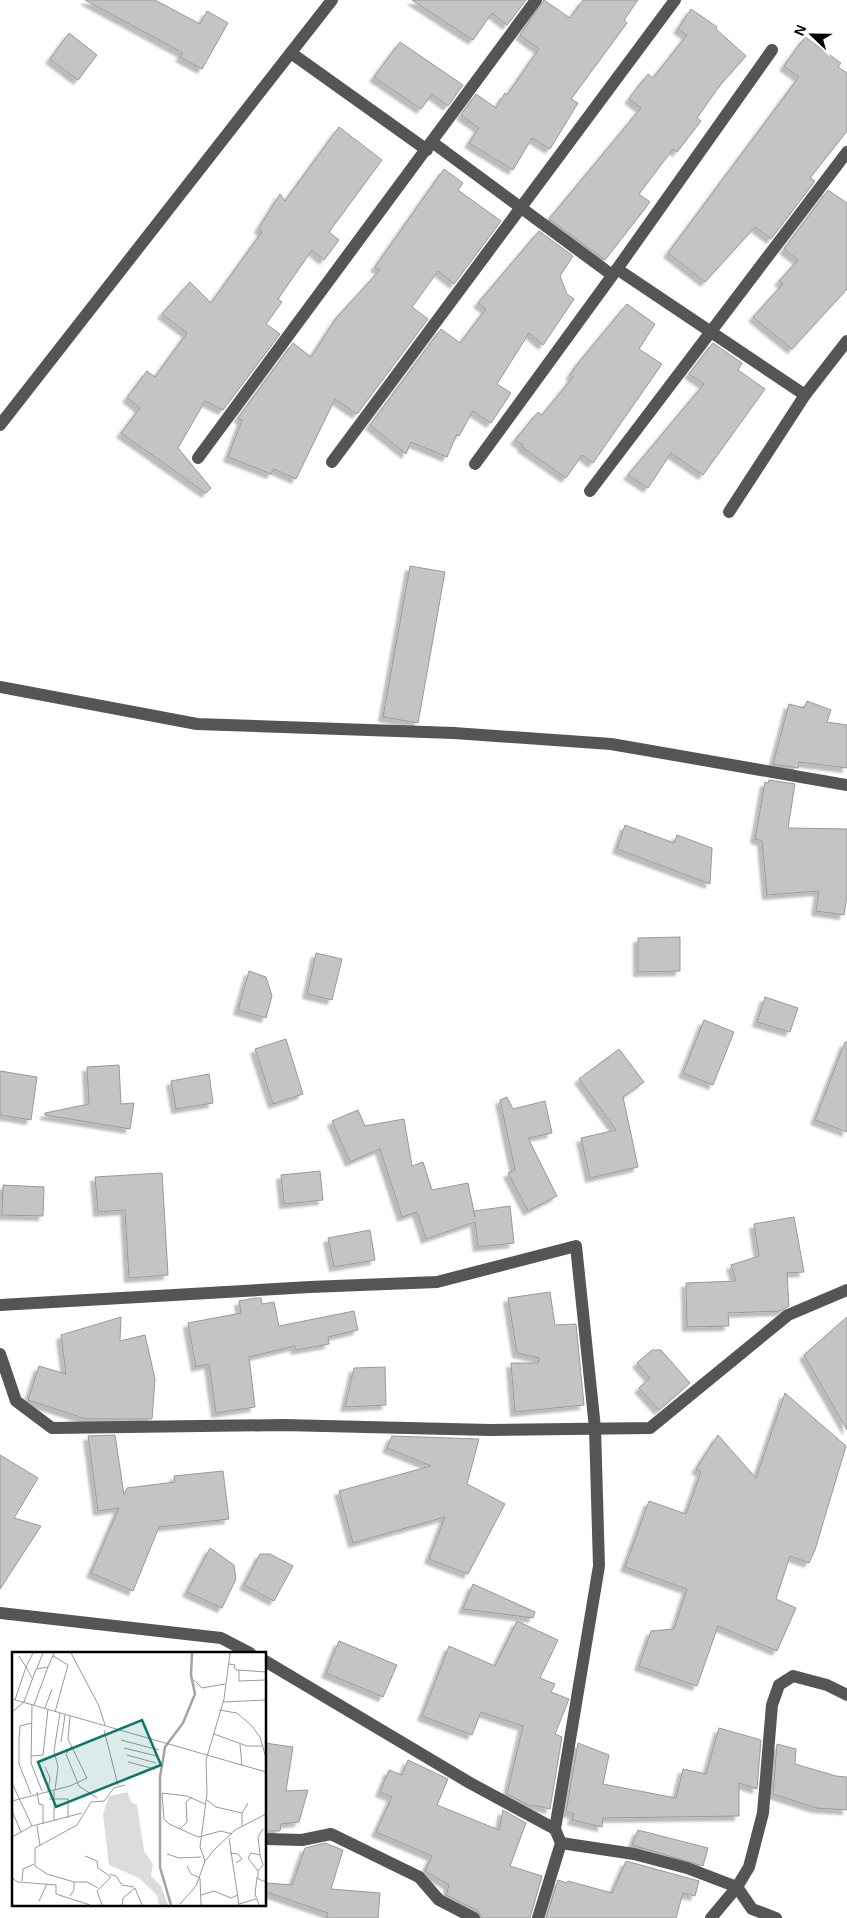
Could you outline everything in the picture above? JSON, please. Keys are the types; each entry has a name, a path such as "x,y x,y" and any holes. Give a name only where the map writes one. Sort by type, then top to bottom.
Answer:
{"street":[{"path":"0,425 332,0"},
{"path":"198,458 536,0"},
{"path":"332,462 522,209 675,0"},
{"path":"475,464 615,272 772,50"},
{"path":"291,53 615,272 711,331 805,395"},
{"path":"590,491 847,152"},
{"path":"729,512 805,395 847,341"},
{"path":"0,687 197,724 454,733 611,744 847,785"},
{"path":"0,1305 300,1287 437,1282 576,1246 596,1428 600,1566 555,1829 561,1843 538,1918"},
{"path":"0,1354 16,1401 52,1428 283,1425 490,1430 650,1428 788,1315 847,1290"},
{"path":"0,1613 221,1638 248,1652"},
{"path":"266,1662 470,1783 555,1829"},
{"path":"711,1918 736,1887 749,1867 763,1813 772,1705 779,1686 793,1676 827,1685 847,1695"},
{"path":"266,1839 302,1840 331,1834 419,1877 439,1900 474,1918"},
{"path":"561,1843 634,1854 686,1868 736,1887 752,1909 776,1918"}],"building":[{"path":"85,0 155,0 200,24 207,11 228,23 202,69 180,57 183,53"},
{"path":"412,0 526,0 507,25 492,13 473,40"},
{"path":"544,0 570,18 583,0 638,0 624,20 627,23 571,99 578,103 550,149 532,138 513,170 469,143 479,128 461,115 476,94 496,108 505,93 507,95 539,49 520,35"},
{"path":"691,9 717,27 716,29 746,56 721,84 697,118 701,121 677,152 673,149 639,194 650,202 605,260 549,219 641,108 629,99 648,74 653,78 687,35 678,29"},
{"path":"69,33 97,55 78,80 50,59"},
{"path":"805,37 841,63 838,67 847,73 847,131 810,178 815,181 771,239 755,227 705,282 668,253 799,77 784,66"},
{"path":"400,42 463,85 448,106 432,94 421,109 374,77"},
{"path":"339,127 382,160 329,232 339,240 324,260 312,250 278,299 282,302 266,324 280,334 223,410 205,401 178,448 211,488 206,493 121,433 140,408 127,398 147,371 155,377 187,333 162,314 190,282 211,303 262,232 259,228 280,194 285,201"},
{"path":"444,169 463,183 458,190 501,221 454,284 438,271 412,307 428,319 357,414 335,399 296,479 274,469 271,474 228,457 242,420 238,418 293,343 311,357 337,317 380,270 375,267"},
{"path":"828,190 847,203 847,289 792,349 753,317 783,284 779,281 798,260 784,249"},
{"path":"539,231 573,256 560,276 567,294 574,299 543,345 529,333 497,384 511,393 491,423 473,411 459,436 457,434 447,457 411,442 406,454 370,425 441,329 460,343 486,309 478,303"},
{"path":"627,304 655,324 639,349 662,364 593,463 582,455 566,478 515,440 538,412 542,415 573,377 570,375 579,362"},
{"path":"713,343 742,363 738,370 765,389 703,475 671,453 648,488 628,475 704,384 689,374"},
{"path":"410,566 445,572 418,723 383,717"},
{"path":"807,701 831,710 827,722 847,725 847,768 799,762 798,768 773,764 789,704 804,708"},
{"path":"769,780 795,784 788,828 847,829 847,896 844,915 816,911 819,891 767,895 762,841 755,839 765,782 768,783"},
{"path":"625,825 674,843 677,835 712,848 710,884 617,849"},
{"path":"680,937 680,971 638,972 638,938"},
{"path":"316,953 342,959 332,1000 307,994"},
{"path":"249,971 266,977 272,996 266,1018 238,1010"},
{"path":"765,997 798,1008 790,1032 757,1022"},
{"path":"704,1020 734,1032 713,1085 683,1073"},
{"path":"286,1039 303,1094 273,1104 255,1049"},
{"path":"845,1042 847,1042 847,1132 815,1120"},
{"path":"619,1049 644,1082 623,1097 638,1167 590,1178 581,1138 616,1130 579,1079"},
{"path":"119,1065 121,1104 134,1103 130,1129 45,1115 45,1113 89,1104 87,1067"},
{"path":"0,1071 37,1077 31,1120 0,1115"},
{"path":"209,1074 213,1103 176,1109 171,1081"},
{"path":"507,1097 513,1109 545,1101 552,1133 528,1138 557,1196 528,1211 508,1173 515,1170 500,1100"},
{"path":"358,1110 365,1126 404,1119 412,1166 423,1162 432,1190 468,1183 475,1217 474,1211 510,1206 514,1243 478,1247 475,1222 426,1239 417,1212 402,1217 380,1149 350,1162 332,1121"},
{"path":"320,1171 323,1200 284,1204 281,1175"},
{"path":"162,1173 168,1275 129,1278 125,1210 98,1212 95,1177"},
{"path":"3,1185 44,1187 43,1216 2,1215"},
{"path":"794,1217 804,1272 787,1273 789,1306 780,1311 728,1313 729,1326 687,1327 686,1283 736,1281 731,1265 759,1256 754,1224"},
{"path":"370,1230 375,1260 334,1267 328,1238"},
{"path":"550,1292 555,1325 576,1324 584,1405 515,1412 511,1363 538,1363 539,1358 517,1353 508,1298"},
{"path":"261,1298 262,1304 274,1302 279,1326 354,1311 358,1330 328,1337 329,1344 296,1350 295,1346 249,1357 255,1407 216,1413 209,1364 196,1367 188,1323 241,1313 239,1301"},
{"path":"121,1317 120,1341 145,1335 155,1379 152,1419 86,1419 28,1400 39,1366 66,1374 61,1335"},
{"path":"847,1317 847,1430 804,1355"},
{"path":"652,1350 661,1350 690,1383 659,1410 639,1388 650,1378 637,1363"},
{"path":"385,1367 386,1405 345,1407 354,1368"},
{"path":"785,1393 846,1446 815,1550 809,1563 790,1556 776,1599 796,1608 777,1651 718,1626 697,1686 639,1666 651,1631 674,1629 687,1589 625,1567 649,1501 686,1514 701,1472 696,1469 718,1435 756,1478"},
{"path":"115,1435 124,1495 127,1488 175,1482 174,1476 223,1471 229,1519 159,1527 133,1591 91,1573 119,1508 98,1511 88,1436"},
{"path":"392,1436 479,1439 467,1484 505,1504 468,1574 429,1559 445,1517 353,1543 339,1491 431,1466 387,1448"},
{"path":"0,1455 38,1478 14,1518 41,1526 0,1589"},
{"path":"210,1548 234,1565 236,1579 222,1608 187,1592"},
{"path":"260,1554 270,1554 293,1566 274,1601 244,1585"},
{"path":"473,1584 535,1612 533,1618 463,1609"},
{"path":"517,1621 558,1640 540,1678 555,1684 551,1692 569,1699 555,1734 562,1737 550,1809 533,1805 532,1807 507,1794 523,1726 481,1712 472,1735 422,1716 449,1646 495,1666"},
{"path":"339,1641 397,1665 383,1697 326,1673"},
{"path":"719,1728 761,1740 757,1789 739,1783 739,1816 603,1818 602,1827 572,1820 574,1814 566,1812 578,1743 609,1755 603,1784 676,1798 683,1769 706,1774"},
{"path":"266,1743 293,1747 286,1791 308,1790 299,1822 281,1824 280,1831 266,1831"},
{"path":"777,1744 796,1749 795,1764 836,1776 847,1777 847,1810 816,1808 773,1794"},
{"path":"408,1760 448,1779 437,1805 499,1830 503,1810 526,1823 510,1866 542,1876 530,1918 482,1918 478,1911 446,1895 449,1885 425,1871 432,1856 376,1832 392,1797 380,1792 389,1770 402,1775"},
{"path":"638,1830 708,1848 703,1866 632,1845"},
{"path":"325,1843 343,1850 331,1889 380,1893 378,1918 327,1918 328,1913 266,1892 267,1883 292,1885 305,1848"},
{"path":"626,1861 699,1881 695,1896 683,1893 676,1918 546,1918 558,1880 612,1893"}]}
